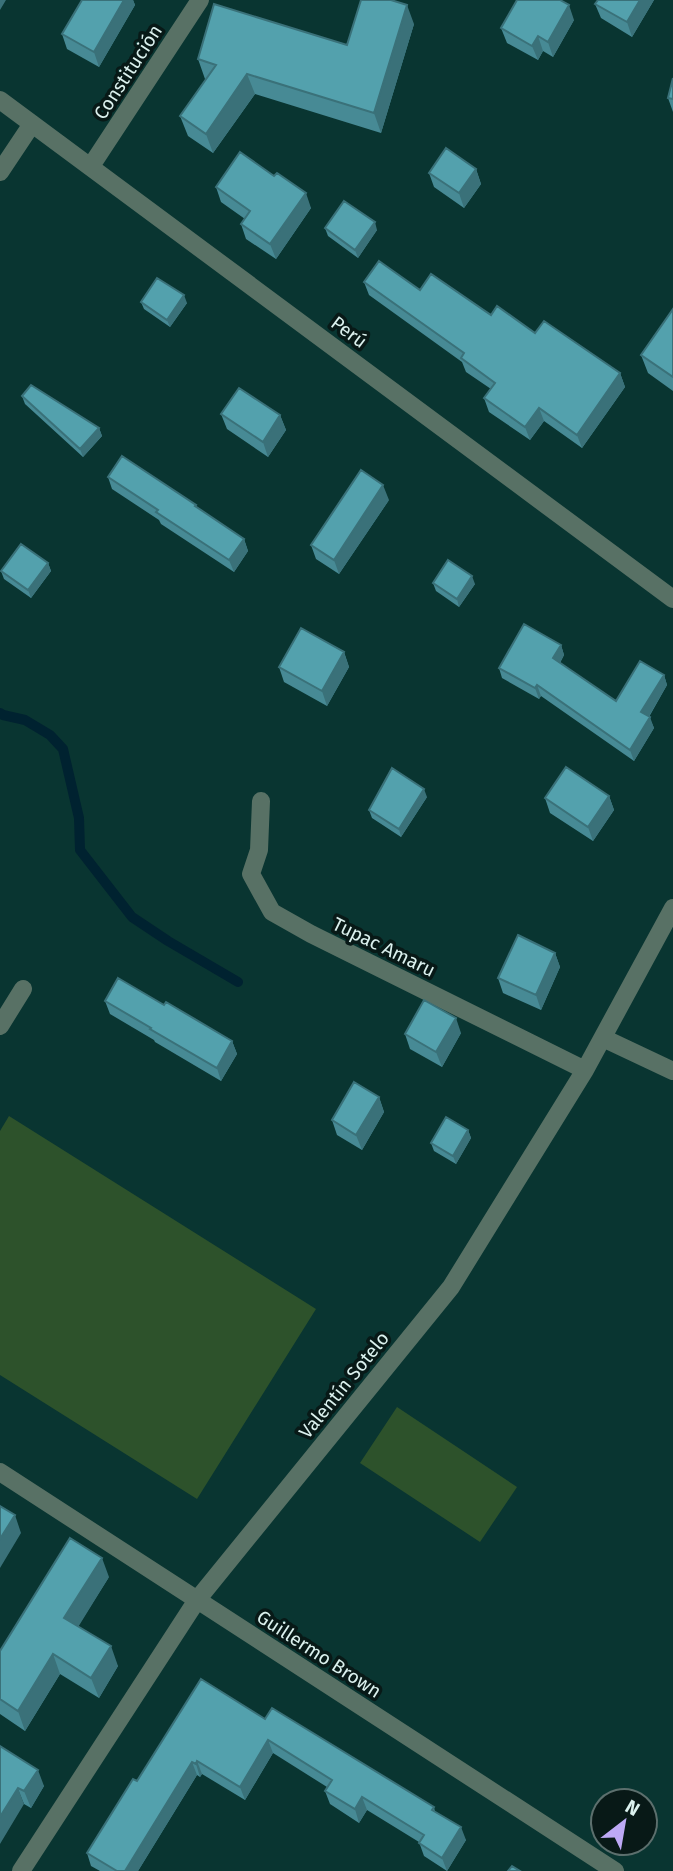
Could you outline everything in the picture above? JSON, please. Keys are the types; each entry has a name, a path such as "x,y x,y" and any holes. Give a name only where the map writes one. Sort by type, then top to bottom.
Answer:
{"street":[{"name":"Constitución","path":"91,166 200,0"},
{"name":"Perú","path":"0,100 673,599"},
{"path":"0,172 32,124"},
{"name":"Tupac Amaru","path":"261,801 259,850 251,874 272,912 585,1070"},
{"name":"Valentín Sotelo","path":"20,1871 197,1600 451,1287 585,1070 673,908"},
{"path":"0,1026 23,989"},
{"path":"603,1038 673,1072"},
{"name":"Guillermo Brown","path":"0,1472 595,1865 615,1871"}],"green space":[{"path":"9,1116 316,1309 197,1499 0,1375 0,1131"},
{"path":"397,1407 517,1487 480,1542 360,1463"}],"building":[{"path":"82,0 124,0 94,52 62,34"},
{"path":"361,0 391,0 407,5 374,113 247,74 206,134 180,116 216,65 198,59 214,4 347,45"},
{"path":"517,0 560,0 569,5 548,42 538,36 532,46 501,28"},
{"path":"598,0 640,0 627,22 595,4"},
{"path":"673,78 673,99 668,98"},
{"path":"446,148 476,169 459,193 429,173"},
{"path":"240,152 274,176 277,173 306,193 270,244 241,224 250,211 216,187"},
{"path":"344,201 375,222 355,250 325,228"},
{"path":"379,261 420,290 431,274 491,315 497,306 535,333 544,321 620,373 577,435 539,408 525,427 484,398 495,383 461,358 464,353 364,282"},
{"path":"157,278 184,295 167,320 141,302"},
{"path":"673,309 673,377 641,355"},
{"path":"31,385 99,428 80,449 22,396"},
{"path":"239,388 280,415 263,442 221,414"},
{"path":"122,456 244,539 229,560 108,477"},
{"path":"361,470 383,485 334,560 311,545"},
{"path":"21,544 48,563 28,590 1,571"},
{"path":"448,560 472,576 457,599 433,583"},
{"path":"524,624 561,645 553,658 616,701 640,661 664,675 641,712 650,717 630,750 537,685 535,688 499,668"},
{"path":"301,628 344,652 322,691 279,667"},
{"path":"566,767 609,796 588,827 545,798"},
{"path":"392,768 424,789 399,829 369,810"},
{"path":"518,935 555,953 536,995 498,978"},
{"path":"118,978 164,1005 166,1002 232,1041 217,1068 105,1001"},
{"path":"424,1000 456,1018 436,1052 405,1034"},
{"path":"354,1082 379,1097 356,1135 332,1120"},
{"path":"446,1117 468,1130 453,1156 431,1143"},
{"path":"0,1506 15,1515 0,1539"},
{"path":"70,1538 102,1558 64,1618 111,1646 91,1678 53,1654 18,1711 0,1699 0,1651"},
{"path":"201,1679 265,1719 272,1708 434,1807 432,1810 461,1827 442,1858 419,1843 424,1835 362,1797 355,1809 325,1791 332,1780 268,1740 240,1787 197,1761 196,1764 192,1762 125,1871 117,1871 87,1853 133,1779 137,1781"},
{"path":"0,1746 38,1770 24,1791 18,1788 0,1817"}],"waterway":[{"path":"0,713 25,720 50,735 63,749 79,818 80,850 132,917 238,982"}]}
